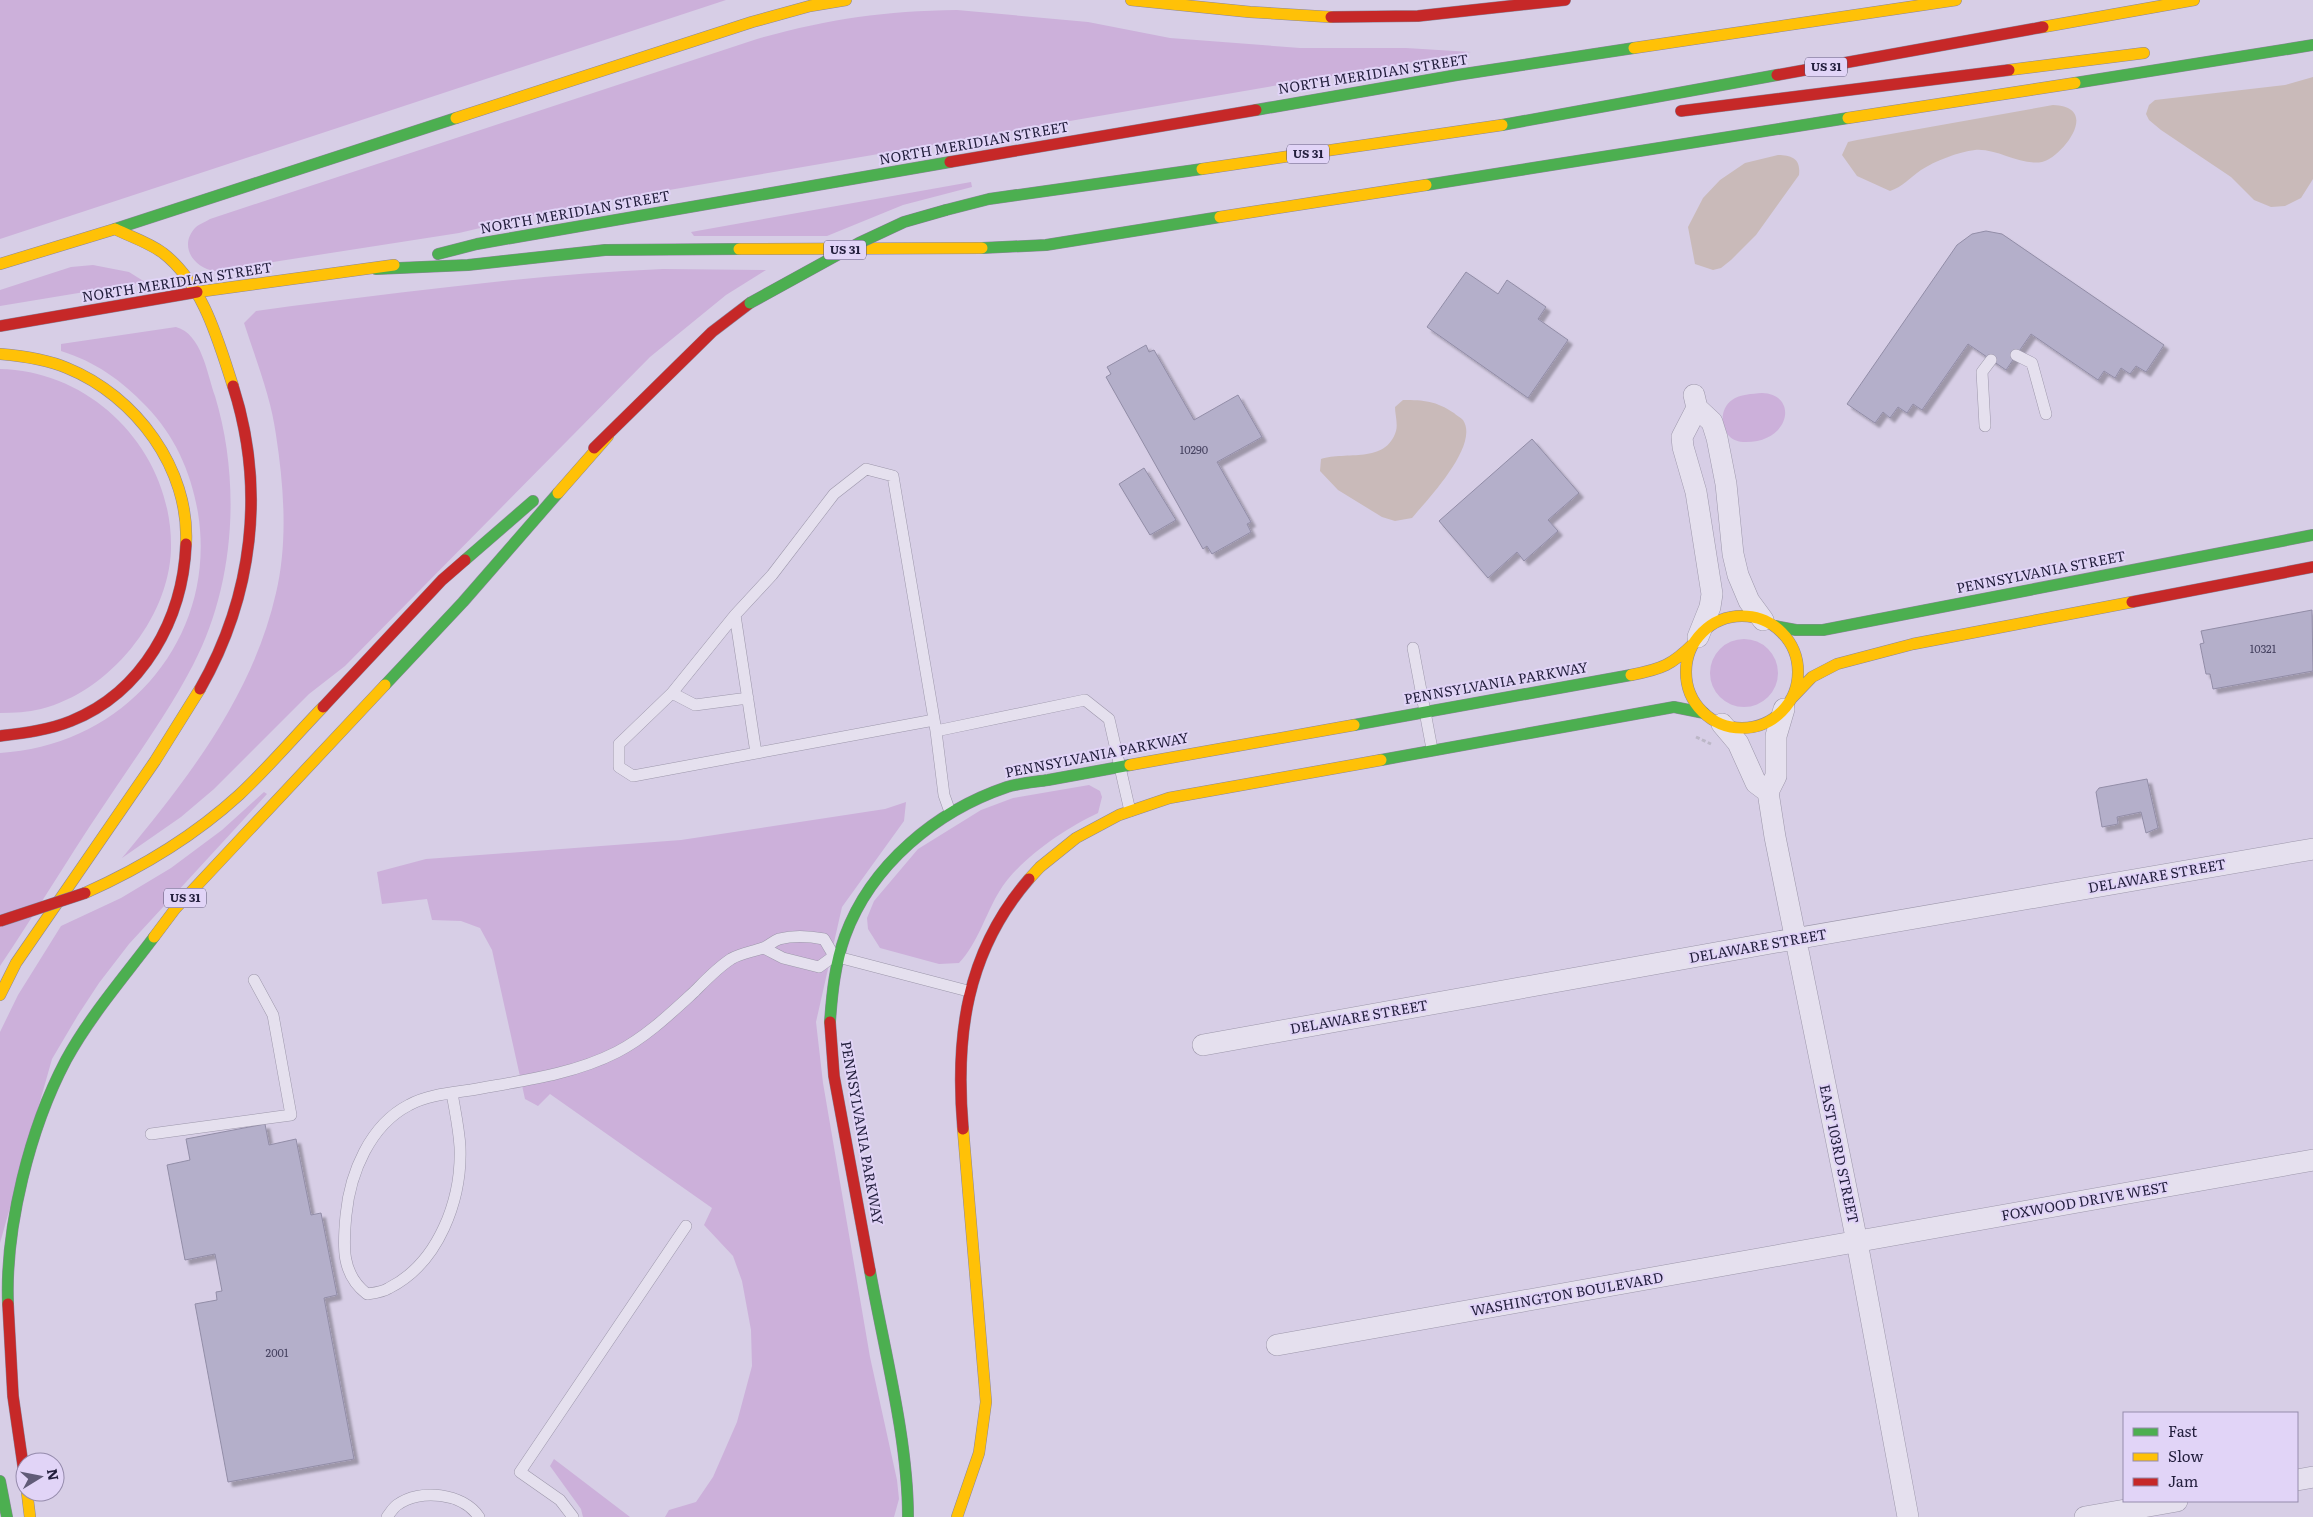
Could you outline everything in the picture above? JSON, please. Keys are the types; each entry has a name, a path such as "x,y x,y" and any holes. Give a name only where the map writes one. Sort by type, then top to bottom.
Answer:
{"main road":[{"path":"0,264 115,230 752,22 810,6 846,0"},
{"path":"1131,0 1306,17 1371,18 1462,13 1561,0"},
{"name":"NORTH MERIDIAN STREET","path":"0,326 197,292 376,270 477,244 1234,112 1457,75 1956,0"},
{"name":"US 31","path":"21,1452 13,1396 7,1291 13,1226 27,1163 44,1105 67,1059 93,1017 175,909 464,602 608,436 712,332 750,303 859,243 904,222 989,199 1458,133 2194,0"},
{"path":"2256,42 2313,36"},
{"path":"376,270 468,265 605,250 994,248 1046,245 2313,45"},
{"path":"1674,112 2160,51"},
{"path":"1458,133 1580,123"},
{"path":"0,995 16,963 184,717 211,670 227,634 240,595 251,514 247,440 238,401 224,360 208,314 197,292 168,257 147,243 115,230"},
{"path":"0,354 56,363 77,372 129,406 155,438 168,460 181,493 187,533 184,582 174,613 164,634 145,664 126,686 82,717 31,733 0,736"},
{"path":"0,921 85,892 130,873 193,834 240,794 442,580 608,436"},
{"name":"PENNSYLVANIA STREET","path":"1769,623 1801,632 1813,632 2313,535"},
{"path":"956,1517 979,1453 986,1402 959,1084 959,1044 968,992 974,970 996,920 1027,880 1049,858 1074,840 1099,824 1169,798 1674,706 1748,727 1768,721 1788,704 1812,677 1831,667 1913,644 2313,567"},
{"path":"1713,718 1692,695 1687,680 1687,664 1696,640 1717,622 1728,617 1752,616 1769,623 1791,643 1798,665 1798,677 1788,704"},
{"name":"PENNSYLVANIA PARKWAY","path":"908,1517 908,1494 902,1445 831,1060 830,1001 836,956 862,902 888,864 912,839 950,812 973,800 1008,787 1424,710 1651,671 1675,662 1696,640"},
{"path":"0,1481 7,1517"},
{"path":"28,1502 30,1517"}],"street":[{"path":"1696,640 1710,607 1712,584 1696,492 1682,437 1696,402 1712,422 1717,438 1726,484 1733,554 1738,575 1749,601 1769,623"},
{"name":"EAST 103RD STREET","path":"1788,704 1776,736 1774,764 1776,776 1768,792 1774,837 1857,1242 1908,1517"},
{"path":"1713,718 1738,743 1756,783 1768,792"},
{"name":"DELAWARE STREET","path":"1204,1045 1795,939 2313,849"},
{"name":"FOXWOOD DRIVE WEST","path":"1857,1242 2313,1160"},
{"name":"WASHINGTON BOULEVARD","path":"1277,1345 1857,1242"},
{"path":"2298,1480 2313,1477"},
{"path":"2085,1517 2171,1502"}],"lane":[{"path":"2016,355 2032,363 2046,414"},
{"path":"1985,426 1982,372 1991,360"},
{"path":"950,812 944,795 935,725 893,476 866,469 834,494 772,575 735,614 672,693 619,744 619,768 633,776 756,753 935,725 1084,700 1109,719 1130,811"},
{"path":"735,614 756,753"},
{"path":"1413,648 1432,749"},
{"path":"672,693 695,706 748,698"},
{"path":"452,1093 460,1146 454,1200 447,1219 429,1252 416,1269 388,1289 367,1294 355,1285 350,1276 345,1251 347,1206 358,1167 376,1132 387,1120 421,1100 452,1093 570,1070 617,1052 659,1023 730,959 764,948 777,939 812,937 824,939 836,956 968,992"},
{"path":"764,948 783,958 819,967 836,956"},
{"path":"151,1134 291,1114 273,1016 254,980"},
{"path":"572,1517 560,1500 520,1472 686,1226"},
{"path":"387,1517 396,1505 415,1498 432,1495 452,1497 469,1506 479,1517"}],"path":[{"path":"1694,736 1715,748"}],"shaded area":[{"path":"0,0 726,0 0,239"},
{"path":"957,10 1088,22 1170,38 1300,48 1406,48 1471,52 570,207 459,233 215,271 200,265 190,255 188,241 191,234 197,226 210,219 757,39 808,26 856,17 905,12"},
{"path":"2313,77 2313,179 2301,198 2285,206 2271,207 2254,200 2231,177 2161,130 2149,120 2146,114 2149,105 2155,100 2285,85"},
{"path":"2053,105 2068,108 2075,114 2076,123 2067,143 2050,159 2042,162 2025,162 1983,150 1968,151 1933,163 1902,185 1890,191 1857,176 1842,155 1848,142"},
{"path":"1778,155 1794,159 1799,165 1799,175 1756,235 1721,268 1713,270 1695,264 1688,227 1703,198 1720,180 1745,163"},
{"path":"971,182 972,187 903,205 827,236 694,236 691,232"},
{"path":"93,265 129,272 145,282 0,306 0,290 71,267"},
{"path":"663,269 766,270 726,295 650,357 345,666 309,694 214,789 181,817 122,858 170,798 215,734 251,666 265,630 276,593 280,574 284,514 279,455 271,407 244,323 256,311 292,306 524,279"},
{"path":"176,327 185,331 198,346 206,366 223,429 231,498 230,533 218,601 207,634 193,665 172,702 0,966 0,753 45,746 86,730 123,707 153,677 177,642 193,602 200,559 198,513 195,498 186,469 173,442 146,406 127,388 97,366 61,351 61,344"},
{"path":"0,369 35,373 67,384 96,402 122,424 143,450 158,481 168,514 171,549 168,575 159,601 147,626 131,649 111,669 90,687 66,700 36,710 0,713"},
{"path":"1762,393 1774,395 1781,401 1785,409 1784,419 1780,428 1759,441 1743,442 1730,437 1723,425 1724,411 1727,405 1739,397"},
{"path":"1403,400 1424,401 1441,406 1463,420 1466,431 1464,443 1458,457 1450,472 1439,486 1412,518 1395,521 1382,517 1338,490 1320,471 1321,459 1364,454 1384,448 1391,441 1396,431 1395,407"},
{"path":"1744,639 1757,642 1768,649 1775,660 1778,673 1775,686 1768,697 1757,704 1744,707 1731,704 1720,697 1713,686 1710,673 1713,660 1720,649 1731,642"},
{"path":"1089,785 1100,791 1102,797 1098,813 1043,846 1018,868 999,892 971,947 959,963 939,964 880,948 868,929 867,918 874,901 918,849 981,810 1013,798"},
{"path":"264,792 267,794 129,944 99,983 52,1059 0,1243 0,1032 18,995 61,926 121,898 171,868 222,830"},
{"path":"906,802 904,821 842,907 816,1022 823,1083 870,1357 897,1480 899,1499 894,1517 665,1517 669,1510 696,1502 713,1477 737,1422 752,1366 751,1330 742,1281 733,1256 704,1225 712,1208 550,1094 538,1106 525,1099 492,950 480,928 461,921 432,920 427,899 382,904 377,872 426,859 681,840 885,809"},
{"path":"554,1459 630,1517 583,1517 581,1509 550,1466"}],"building":[{"path":"1986,231 2002,234 2164,345 2146,372 2136,366 2130,374 2121,368 2115,378 2104,371 2098,380 2031,334 2006,370 1968,344 1922,410 1913,404 1907,413 1898,407 1890,418 1883,412 1875,423 1847,404 1957,245 1972,234"},
{"path":"1466,272 1498,294 1507,280 1546,307 1538,319 1568,340 1528,398 1427,327"},
{"path":"1146,345 1149,352 1154,350 1194,420 1238,395 1262,437 1217,462 1251,522 1247,524 1251,532 1212,554 1207,546 1203,549 1106,377 1111,374 1107,367"},
{"path":"1532,439 1579,493 1548,520 1558,531 1524,561 1517,552 1488,578 1439,521"},
{"path":"1144,468 1176,520 1150,535 1119,484"},
{"path":"2312,610 2313,671 2213,689 2210,674 2206,674 2200,644 2204,643 2201,631"},
{"path":"2147,779 2158,828 2146,833 2141,812 2117,817 2118,824 2102,827 2096,792 2099,788"},
{"path":"265,1124 269,1145 296,1139 311,1215 321,1213 337,1295 324,1298 354,1459 228,1482 195,1304 217,1300 216,1292 222,1291 215,1254 185,1260 167,1165 190,1160 186,1139"}],"traffic: fast":[{"path":"2075,83 2313,45"},
{"path":"1256,110 1457,75 1634,48"},
{"path":"1502,125 1777,75"},
{"path":"115,229 456,118"},
{"path":"1426,185 1848,118"},
{"path":"438,254 477,244 950,162"},
{"path":"946,210 989,199 1202,169"},
{"path":"750,303 859,243 904,222 946,210"},
{"path":"982,248 1046,245 1220,217"},
{"path":"376,269 468,265 605,250 739,249"},
{"path":"385,685 463,602 558,493"},
{"path":"465,560 533,501"},
{"path":"1775,626 1796,630 1823,630 2313,535"},
{"path":"1354,725 1631,675"},
{"path":"1381,760 1674,707 1704,713"},
{"path":"830,1022 834,979 845,936 871,886 909,844 955,810 1007,787 1130,765"},
{"path":"8,1304 8,1274 16,1211 22,1179 41,1116 53,1087 75,1044 96,1012 154,937"},
{"path":"870,1271 900,1425 907,1487 908,1517"},
{"path":"0,1481 7,1517"}],"traffic: slow":[{"path":"456,118 752,22 810,6 846,0"},
{"path":"1131,0 1250,12 1331,17"},
{"path":"1634,48 1956,0"},
{"path":"2043,27 2194,0"},
{"path":"2009,70 2144,53"},
{"path":"1848,118 2075,83"},
{"path":"1202,169 1502,125"},
{"path":"1220,217 1426,185"},
{"path":"0,264 115,229"},
{"path":"115,229 163,253 189,280 215,332 233,386"},
{"path":"739,249 982,248"},
{"path":"197,292 394,265"},
{"path":"0,354 34,358 67,368 92,381 115,397 136,416 154,438 168,463 179,489 185,516 186,544"},
{"path":"558,493 608,436"},
{"path":"1791,699 1812,677 1837,664 1913,644 2132,602"},
{"path":"1742,616 1763,620 1781,633 1794,651 1798,672 1794,693 1781,711 1763,724 1742,728 1721,724 1703,711 1690,693 1686,672 1690,651 1703,633 1721,620 1742,616"},
{"path":"1631,675 1651,671 1666,665 1694,643"},
{"path":"154,937 175,909 385,685"},
{"path":"0,995 16,963 155,761 200,689"},
{"path":"85,893 146,862 203,825 250,785 323,707"},
{"path":"1130,765 1354,725"},
{"path":"1029,879 1040,867 1076,838 1119,815 1169,798 1381,760"},
{"path":"957,1517 979,1453 986,1402 963,1129"},
{"path":"28,1502 30,1517"}],"traffic: jam":[{"path":"1331,17 1418,16 1565,0"},
{"path":"1777,75 2043,27"},
{"path":"1681,111 2009,70"},
{"path":"950,162 1256,110"},
{"path":"0,326 197,292"},
{"path":"594,448 712,332 750,303"},
{"path":"200,689 218,654 232,617 249,541 251,503 249,464 243,425 233,386"},
{"path":"0,736 45,729 63,724 96,708 119,692 138,672 154,650 167,625 177,599 183,572 186,544"},
{"path":"323,707 442,580 465,560"},
{"path":"2132,602 2313,567"},
{"path":"963,1129 961,1061 969,996 978,966 991,936 1008,907 1029,879"},
{"path":"0,921 85,893"},
{"path":"830,1022 834,1076 870,1271"},
{"path":"8,1304 13,1396 21,1452"}]}
